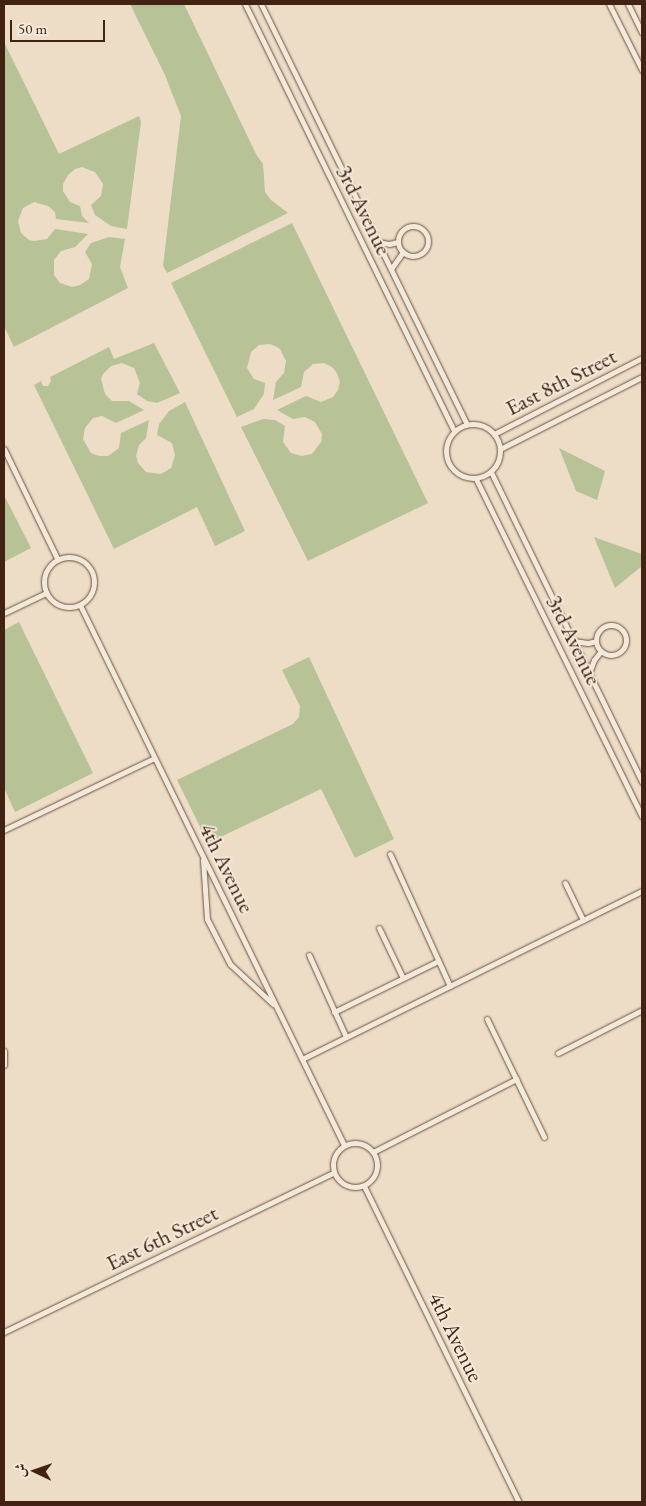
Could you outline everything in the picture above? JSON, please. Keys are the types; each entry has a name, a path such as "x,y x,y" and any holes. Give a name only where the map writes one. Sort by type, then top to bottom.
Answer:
{"lane":[{"name":"3rd Avenue","path":"244,4 454,431"},
{"name":"3rd Avenue","path":"261,4 467,424"},
{"path":"609,4 642,70"},
{"path":"628,4 642,33"},
{"path":"409,226 420,227 427,234 428,245 419,255 412,256 402,252 398,242 401,232 409,226"},
{"path":"378,242 389,244 398,242"},
{"path":"391,268 402,252"},
{"name":"East 8th Street","path":"494,434 642,358"},
{"name":"East 8th Street","path":"500,449 642,377"},
{"path":"467,424 482,425 494,434 500,449 499,461 491,472 476,479 457,474 448,463 445,449 454,431 467,424"},
{"path":"4,449 58,560"},
{"name":"3rd Avenue","path":"491,472 642,782"},
{"name":"3rd Avenue","path":"476,479 642,816"},
{"path":"64,557 79,559 92,571 94,589 91,595 74,608 59,606 46,593 44,576 47,569 58,560 64,557"},
{"path":"4,613 46,593"},
{"name":"4th Avenue","path":"80,605 344,1145"},
{"path":"607,625 618,626 625,633 626,644 620,652 610,655 601,650 596,641 599,631 607,625"},
{"path":"573,641 588,643 596,641"},
{"path":"589,673 594,660 601,650"},
{"path":"4,830 154,758"},
{"path":"390,854 450,986"},
{"path":"203,857 207,919 230,964 276,1006"},
{"path":"565,883 583,920"},
{"path":"302,1059 642,891"},
{"path":"379,928 404,978"},
{"path":"309,955 346,1037"},
{"path":"334,1012 438,961"},
{"path":"558,1053 642,1010"},
{"path":"487,1019 544,1137"},
{"path":"4,1052 4,1065"},
{"path":"373,1152 516,1079"},
{"path":"357,1143 369,1148 373,1152 377,1164 376,1171 370,1182 364,1186 346,1186 336,1178 333,1160 344,1145 357,1143"},
{"name":"East 6th Street","path":"4,1332 334,1173"},
{"name":"4th Avenue","path":"364,1186 518,1502"}],"green space":[{"path":"130,4 184,4 256,154 263,164 265,192 271,200 288,213 167,273 163,266 181,116 165,75"},
{"path":"4,42 59,154 139,116 141,122 127,229 111,226 95,215 91,205 101,196 103,184 95,172 82,167 75,169 68,175 63,184 63,191 70,202 80,206 82,216 89,223 56,219 55,212 48,206 34,202 23,208 18,221 21,233 29,240 34,241 47,239 55,229 88,234 75,247 61,251 54,260 54,275 60,283 72,287 80,285 89,279 92,264 85,252 91,243 109,237 125,239 120,267 128,288 14,347 4,326"},
{"path":"292,223 428,503 308,561 241,427 263,419 275,420 285,426 283,442 291,453 302,456 312,454 321,442 322,434 315,422 305,417 293,419 277,410 306,396 321,402 333,397 338,390 340,382 337,373 332,367 324,363 313,364 304,372 301,387 273,400 276,382 284,373 286,361 280,349 275,346 270,344 259,345 251,352 247,368 254,379 265,383 264,394 254,409 237,417 171,283"},
{"path":"154,343 180,393 157,403 147,401 137,394 140,383 134,368 122,363 111,366 101,379 105,394 112,401 129,401 144,410 116,423 102,416 93,418 85,428 83,439 91,453 99,456 108,456 119,448 121,433 149,420 146,438 139,445 136,456 138,463 146,472 161,474 171,468 175,455 172,443 157,435 159,424 169,411 185,402 245,531 215,546 197,507 114,549 34,385 41,381 43,386 48,386 51,381 50,377 109,347 114,359"},
{"path":"559,448 605,471 597,500 576,491"},
{"path":"4,495 31,548 4,562"},
{"path":"594,537 642,554 642,566 615,588"},
{"path":"19,622 93,773 15,812 4,788 4,630"},
{"path":"309,657 394,839 355,858 321,789 208,843 177,780 293,724 299,717 300,706 282,670"}]}
